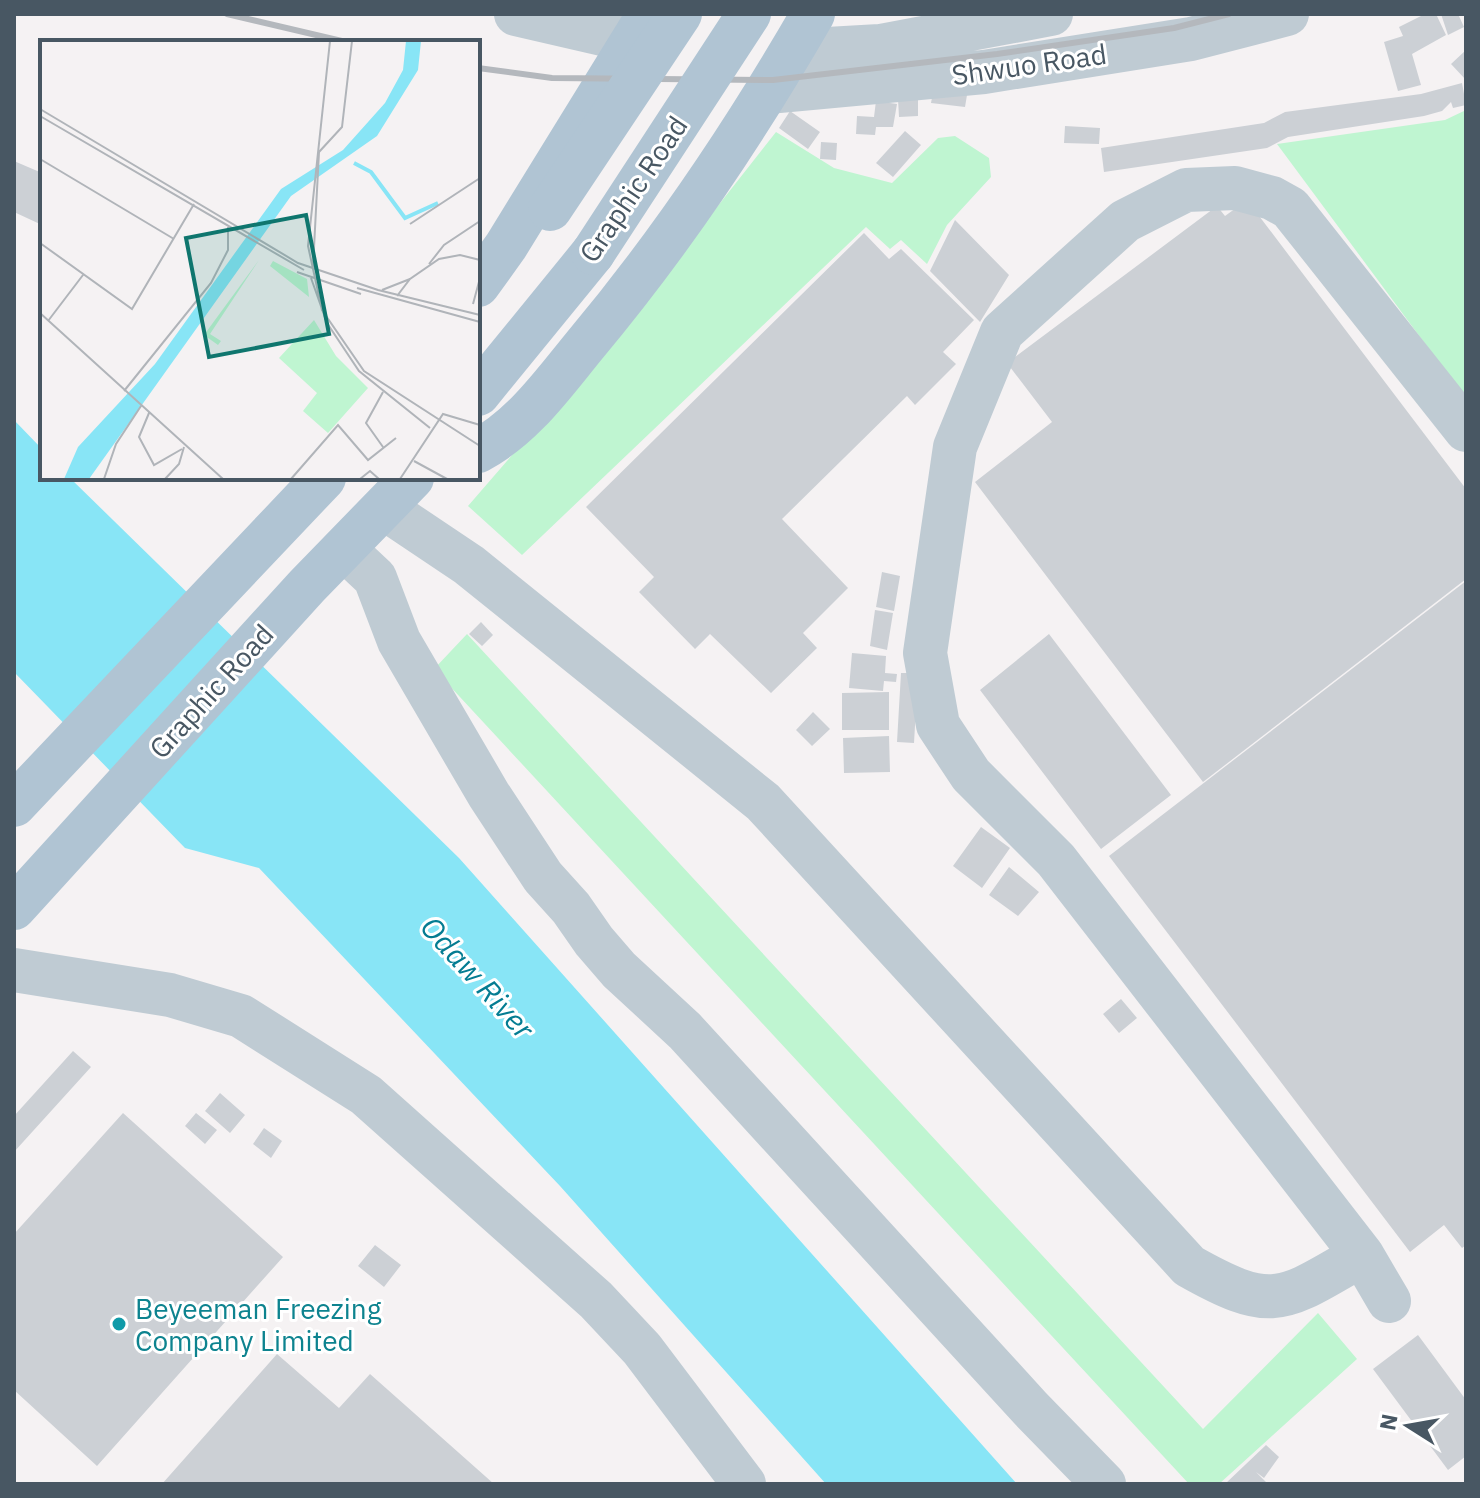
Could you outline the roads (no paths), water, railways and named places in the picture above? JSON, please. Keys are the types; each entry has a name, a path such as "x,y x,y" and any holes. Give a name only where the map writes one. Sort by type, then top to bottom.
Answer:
{"main road":[{"name":"Graphic Road","path":"480,295 550,209 680,14"},
{"name":"Graphic Road","path":"480,392 593,253 749,14"},
{"path":"480,450 503,438 533,407 638,282 730,155 813,14"},
{"path":"480,282 641,27"},
{"path":"22,797 322,480"},
{"name":"Graphic Road","path":"14,908 307,586 406,489"}],"street":[{"path":"792,51 880,46 1051,14"},
{"name":"Shwuo Road","path":"768,92 999,70 1191,39 1287,14"},
{"path":"532,19 641,27"},
{"path":"1389,1301 1362,1255 1056,860 971,775 938,725 925,653 955,447 1002,332 1125,221 1186,190 1235,188 1272,198 1290,208 1466,430"},
{"path":"406,489 469,565 763,802 1189,1266 1233,1291 1267,1298 1298,1292 1362,1255"},
{"path":"344,549 375,578 399,641 489,795 543,877 571,908 594,941 619,970 685,1031 1019,1397 1104,1484"},
{"path":"14,970 170,995 241,1016 366,1095 596,1300 642,1349 744,1484"}],"water":[{"name":"Odaw River","path":"14,420 40,447 40,480 72,480 459,858 1017,1484 826,1484 560,1186 259,868 185,848 14,672"}],"railway":[{"path":"227,14 338,40"},
{"path":"480,68 552,78 773,80 997,54 1174,28 1229,14"}],"place":[{"name":"Beyeeman Freezing Company Limited","path":"119,1324"}]}
